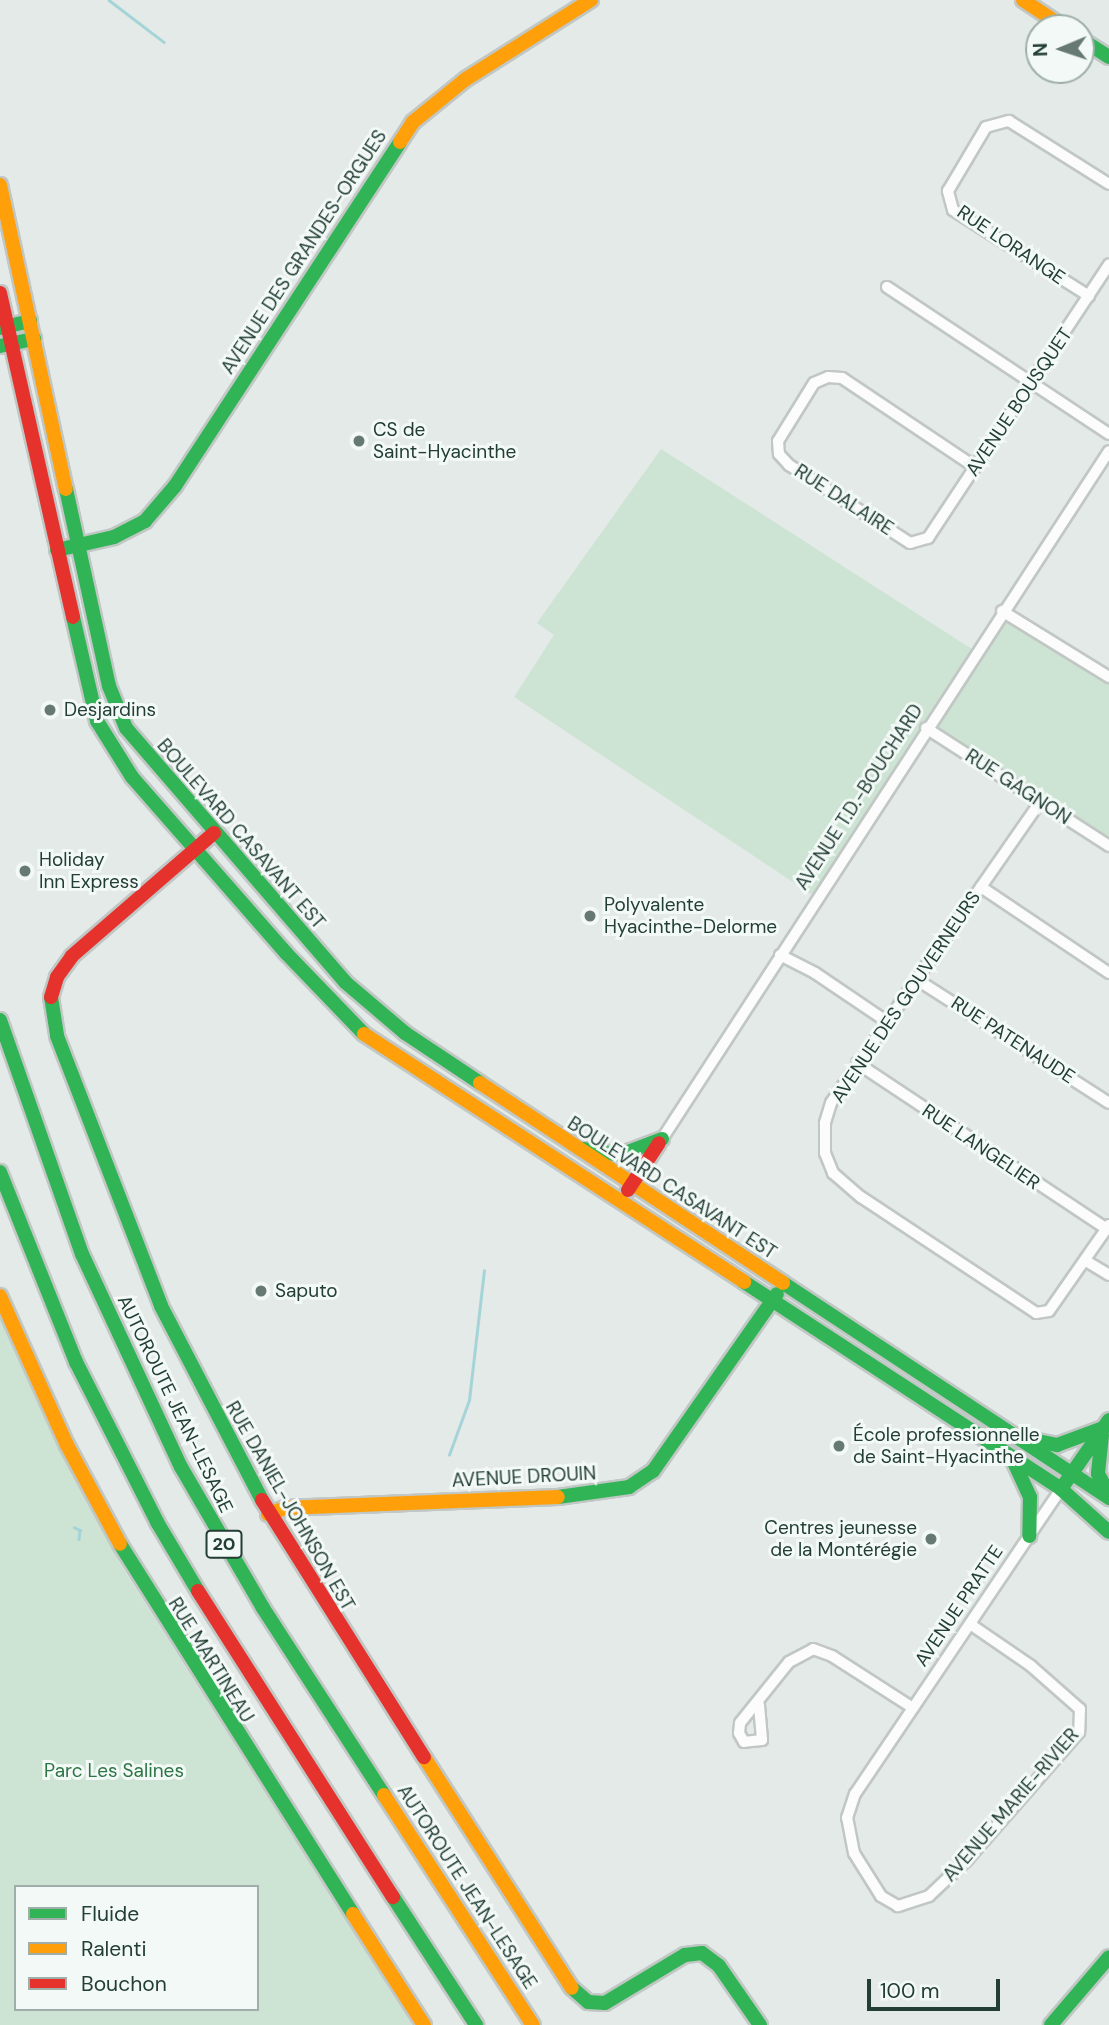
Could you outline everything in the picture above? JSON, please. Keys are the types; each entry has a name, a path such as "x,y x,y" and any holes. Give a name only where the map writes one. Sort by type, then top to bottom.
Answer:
{"main road":[{"name":"AVENUE DES GRANDES-ORGUES","path":"57,550 126,533 145,521 164,500 413,122 466,79 592,0"},
{"path":"1023,0 1044,14"},
{"name":"BOULEVARD CASAVANT EST","path":"0,185 108,680 122,720 145,755 345,982 405,1033 1109,1496"},
{"name":"BOULEVARD CASAVANT EST","path":"0,293 6,345 99,726 126,769 353,1027 1061,1489 1109,1532"},
{"path":"4,327 30,321"},
{"path":"6,345 34,339"},
{"name":"RUE DANIEL-JOHNSON EST","path":"214,833 67,961 53,987 51,1012 90,1128 155,1293 203,1395 268,1514 577,1995 592,2004 609,2002 685,1955 702,1953 719,1966 760,2025"},
{"name":"AUTOROUTE JEAN-LESAGE","path":"0,1020 79,1245 181,1467 263,1608 533,2025"},
{"path":"575,1147 620,1155 662,1139"},
{"name":"AVENUE T.D.-BOUCHARD","path":"622,1201 662,1139"},
{"name":"20","path":"0,1172 69,1346 165,1537 235,1654 476,2025"},
{"name":"BOULEVARD CASAVANT EST","path":"774,1301 784,1284"},
{"name":"RUE MARTINEAU","path":"0,1296 67,1445 147,1593 424,2025"},
{"name":"AVENUE DROUIN","path":"268,1514 285,1508 583,1496 629,1487 653,1471 674,1446 774,1301"},
{"path":"1025,1439 1057,1445 1107,1424"},
{"path":"1107,1424 1097,1461 1109,1496"},
{"name":"AVENUE PRATTE","path":"1061,1489 1107,1424"},
{"path":"1013,1460 1030,1497 1029,1536"},
{"path":"1051,2025 1109,1957"}],"street":[{"name":"RUE LORANGE","path":"1089,296 953,210 948,191 986,127 1009,121 1109,184"},
{"name":"AVENUE BOUSQUET","path":"928,538 1109,265"},
{"path":"887,287 1109,434"},
{"name":"RUE DALAIRE","path":"928,538 910,543 789,465 779,453 778,441 814,383 828,377 842,378 975,467"},
{"name":"AVENUE T.D.-BOUCHARD","path":"662,1139 1002,611 1109,451"},
{"path":"1002,611 1107,673"},
{"name":"RUE GAGNON","path":"926,728 1109,846"},
{"name":"AVENUE DES GOUVERNEURS","path":"1040,802 831,1103 825,1123 825,1153 833,1173 861,1197 1036,1313 1049,1311 1086,1261"},
{"path":"982,887 1109,972"},
{"path":"780,955 816,973 886,1021"},
{"name":"RUE PATENAUDE","path":"916,979 1109,1103"},
{"name":"RUE LANGELIER","path":"857,1063 1108,1227"},
{"path":"1108,1227 1086,1261 1109,1275"},
{"name":"AVENUE PRATTE","path":"847,1818 855,1794 1061,1489"},
{"name":"AVENUE MARIE-RIVIER","path":"847,1818 854,1853 881,1896 898,1906 919,1902 968,1859 1080,1732 1080,1709 1031,1666 970,1624"},
{"path":"759,1705 789,1662 813,1649 832,1656 913,1709"}],"green space":[{"path":"661,449 975,651 1002,611 1109,680 1109,846 926,728 817,898 514,697 554,635 537,623"},
{"name":"Parc Les Salines","path":"0,1318 66,1461 121,1565 412,2025 0,2025"}],"waterway":[{"path":"109,0 164,42"},
{"path":"449,1455 469,1400 484,1271"},
{"path":"74,1527 80,1530 79,1539"}],"traffic: fast":[{"path":"1095,48 1109,57"},
{"path":"57,550 114,537 145,521 175,486 400,142"},
{"path":"0,328 30,321"},
{"path":"0,346 34,339"},
{"path":"66,489 109,686 126,728 345,982 405,1033 480,1083"},
{"path":"73,617 97,721 132,777 286,953 364,1034"},
{"path":"51,997 57,1036 161,1306 262,1500"},
{"path":"0,1020 82,1254 181,1467 263,1608 384,1795"},
{"path":"583,1149 620,1155 662,1139"},
{"path":"0,1172 76,1362 157,1522 198,1591"},
{"path":"744,1282 1061,1489 1109,1532"},
{"path":"783,1283 1109,1498"},
{"path":"558,1497 629,1487 653,1471 777,1294"},
{"path":"1061,1489 1109,1420"},
{"path":"1033,1440 1057,1445 1103,1428"},
{"path":"1102,1435 1098,1474 1109,1494"},
{"path":"1013,1460 1030,1497 1029,1536"},
{"path":"120,1544 353,1914"},
{"path":"393,1897 476,2025"},
{"path":"572,1988 588,2002 605,2003 685,1955 702,1953 719,1966 760,2025"},
{"path":"1051,2025 1109,1957"}],"traffic: slow":[{"path":"400,142 413,122 466,79 591,0"},
{"path":"1023,0 1044,14"},
{"path":"0,185 66,489"},
{"path":"364,1034 744,1282"},
{"path":"480,1083 783,1283"},
{"path":"0,1296 67,1445 120,1544"},
{"path":"268,1514 285,1508 558,1497"},
{"path":"424,1757 572,1988"},
{"path":"384,1795 533,2025"},
{"path":"353,1914 424,2025"}],"traffic: jam":[{"path":"0,293 73,617"},
{"path":"51,997 57,977 72,956 214,833"},
{"path":"628,1190 659,1143"},
{"path":"262,1500 424,1757"},
{"path":"198,1591 393,1897"}],"place":[{"name":"CS de Saint-Hyacinthe","path":"359,441"},
{"name":"Desjardins","path":"50,710"},
{"name":"Holiday Inn Express","path":"25,871"},
{"name":"Polyvalente Hyacinthe-Delorme","path":"590,916"},
{"name":"Saputo","path":"261,1291"},
{"name":"École professionnelle de Saint-Hyacinthe","path":"839,1446"},
{"name":"Centres jeunesse de la Montérégie","path":"931,1539"}]}
